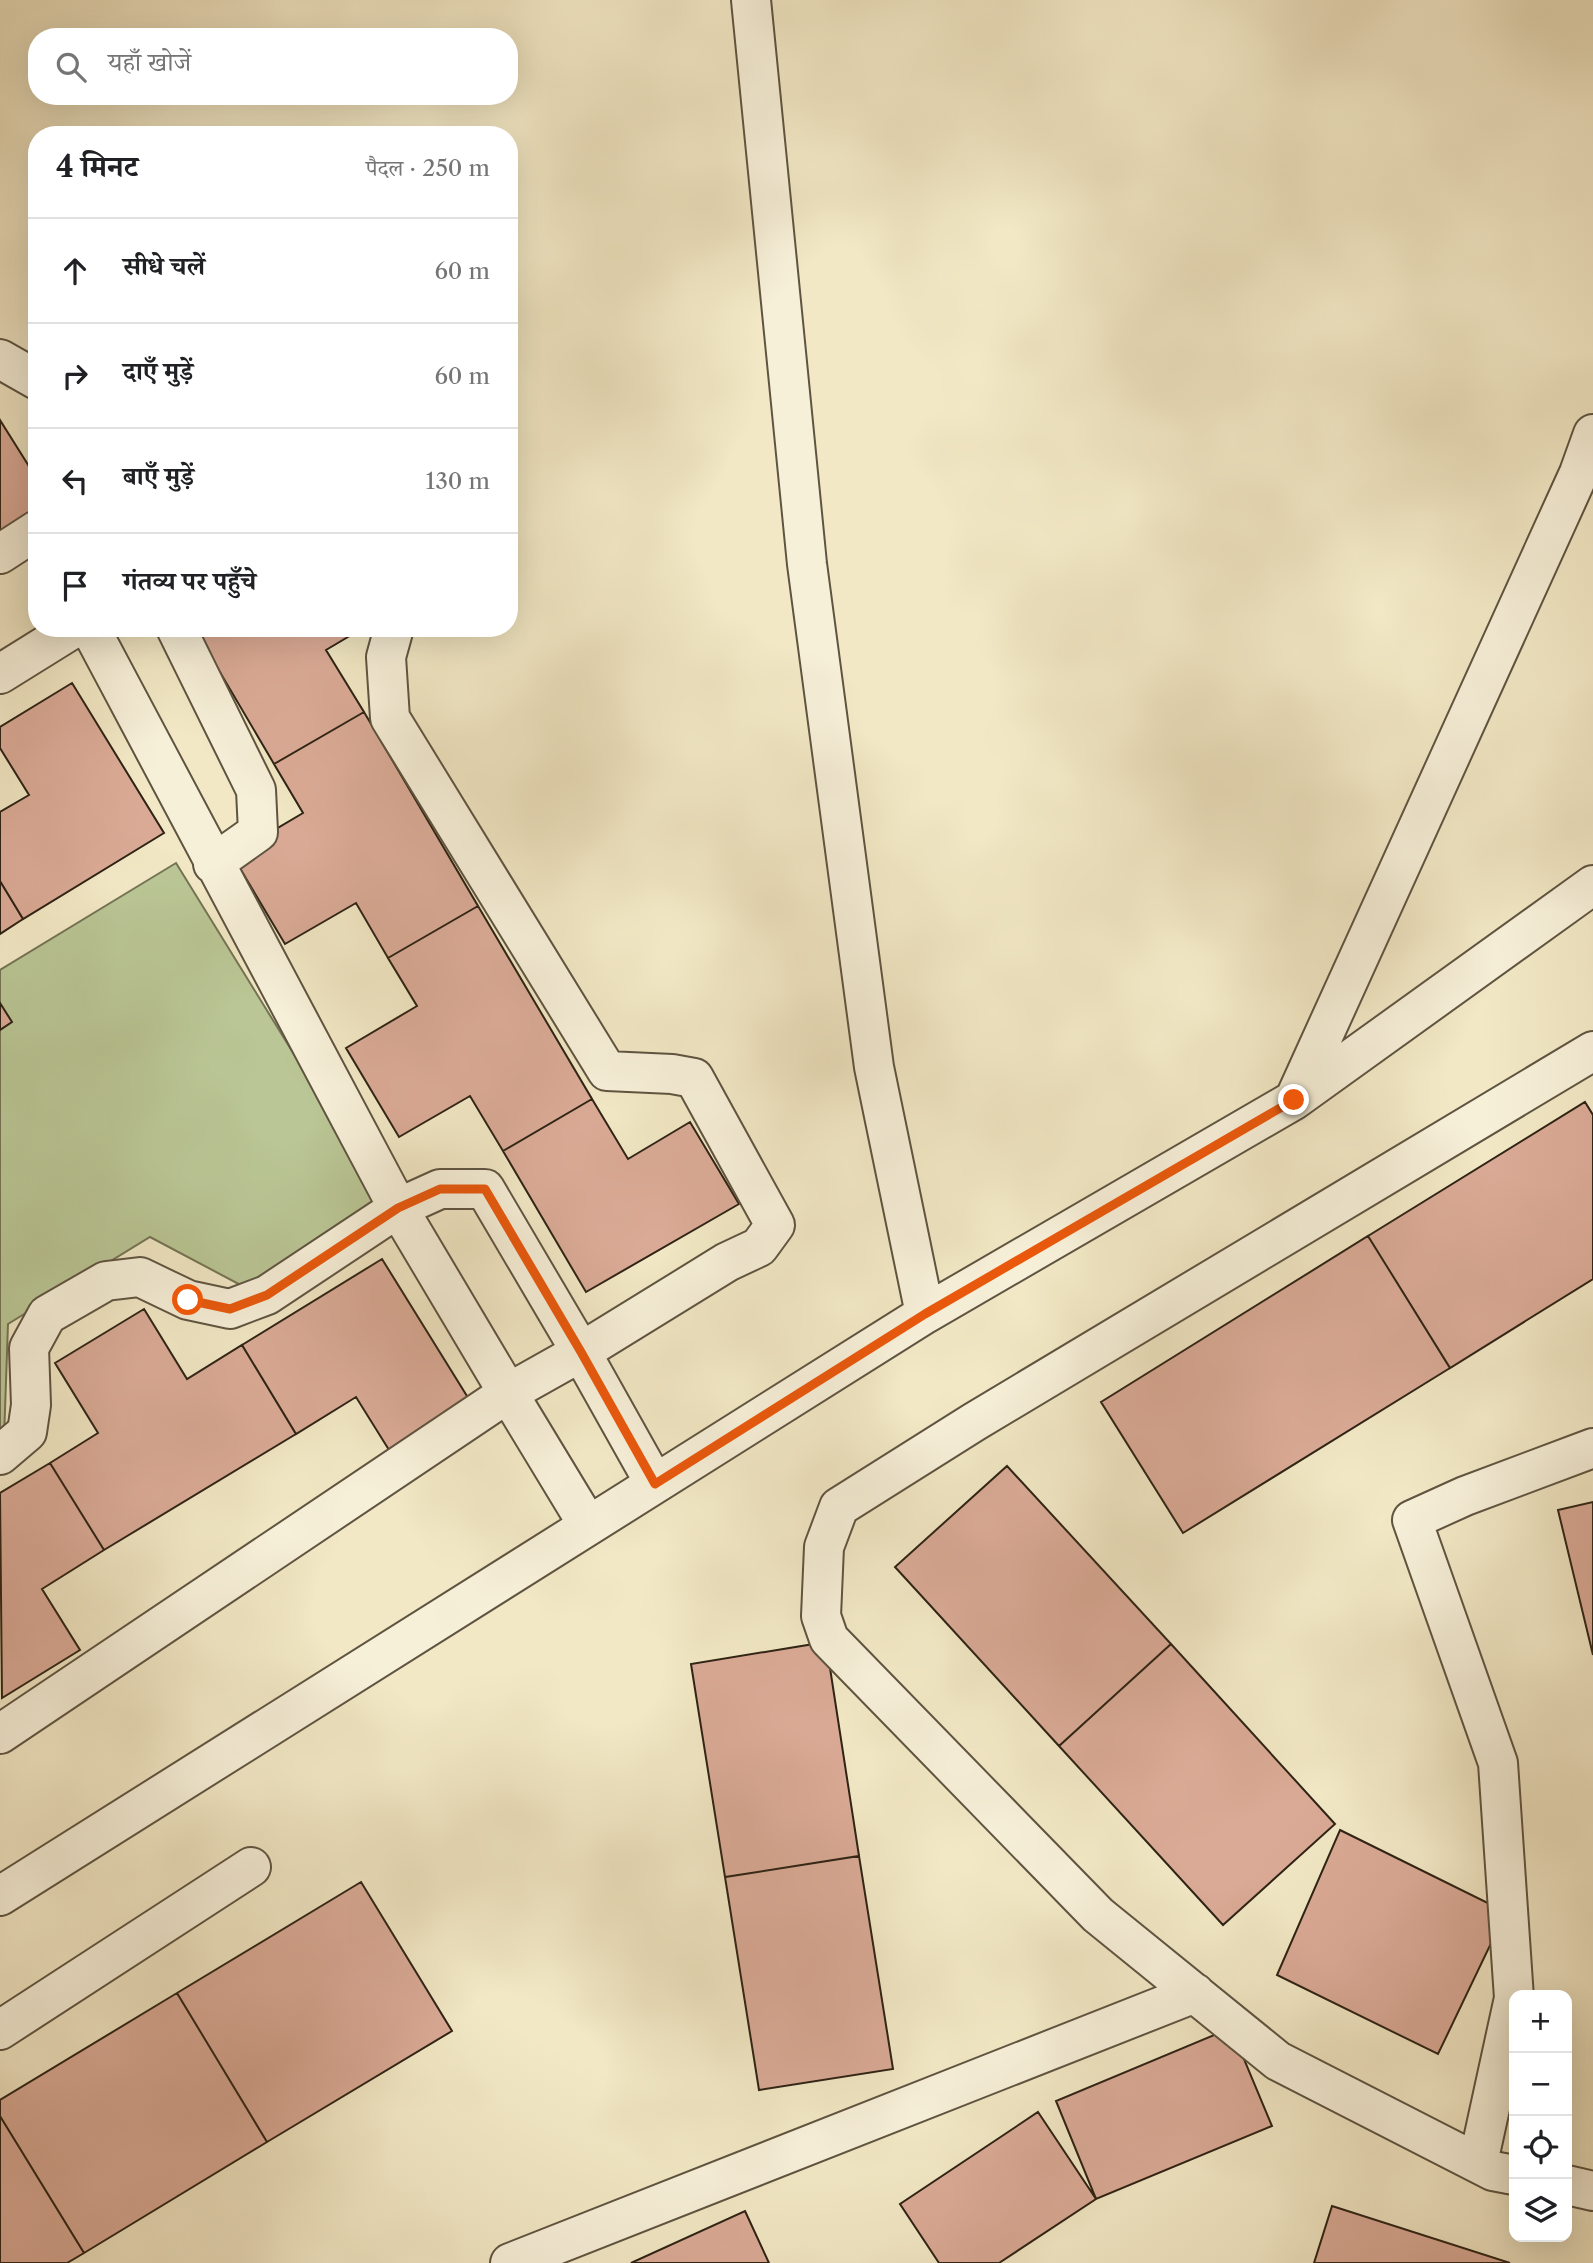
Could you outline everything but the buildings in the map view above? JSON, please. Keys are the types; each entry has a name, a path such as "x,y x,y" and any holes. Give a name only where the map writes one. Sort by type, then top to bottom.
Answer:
{"street":[{"path":"751,0 811,591 874,1067 925,1314"},
{"path":"0,359 28,375"},
{"path":"1294,1100 1579,473 1593,434"},
{"path":"0,554 28,536"},
{"path":"0,674 60,637"},
{"path":"95,637 398,1208 588,1525"},
{"path":"180,637 256,790 258,832 213,864"},
{"path":"0,1734 508,1393 581,1352 727,1262 759,1247 775,1225 694,1077 607,1071 390,718 386,657 392,637"},
{"path":"0,1896 925,1314 1294,1100 1593,885"},
{"path":"1509,2174 1493,2171 1278,2061 1098,1915 829,1639 821,1616 824,1546 839,1507 974,1422 1593,1051"},
{"path":"0,1455 27,1432 31,1405 29,1348 47,1315 106,1281 140,1277 188,1300 230,1309 267,1295 398,1208 440,1189 485,1189 655,1484"},
{"path":"1478,2163 1514,1998 1499,1763 1412,1520 1465,1496 1593,1448"},
{"path":"0,2030 251,1867"},
{"path":"510,2263 1195,1993"}],"green space":[{"path":"176,863 387,1205 250,1290 150,1237 8,1324 4,1439 0,1441 0,970"}],"route":[{"path":"188,1300 230,1309 267,1295 398,1208 440,1189 485,1189 655,1484 925,1314 1294,1100"}]}
